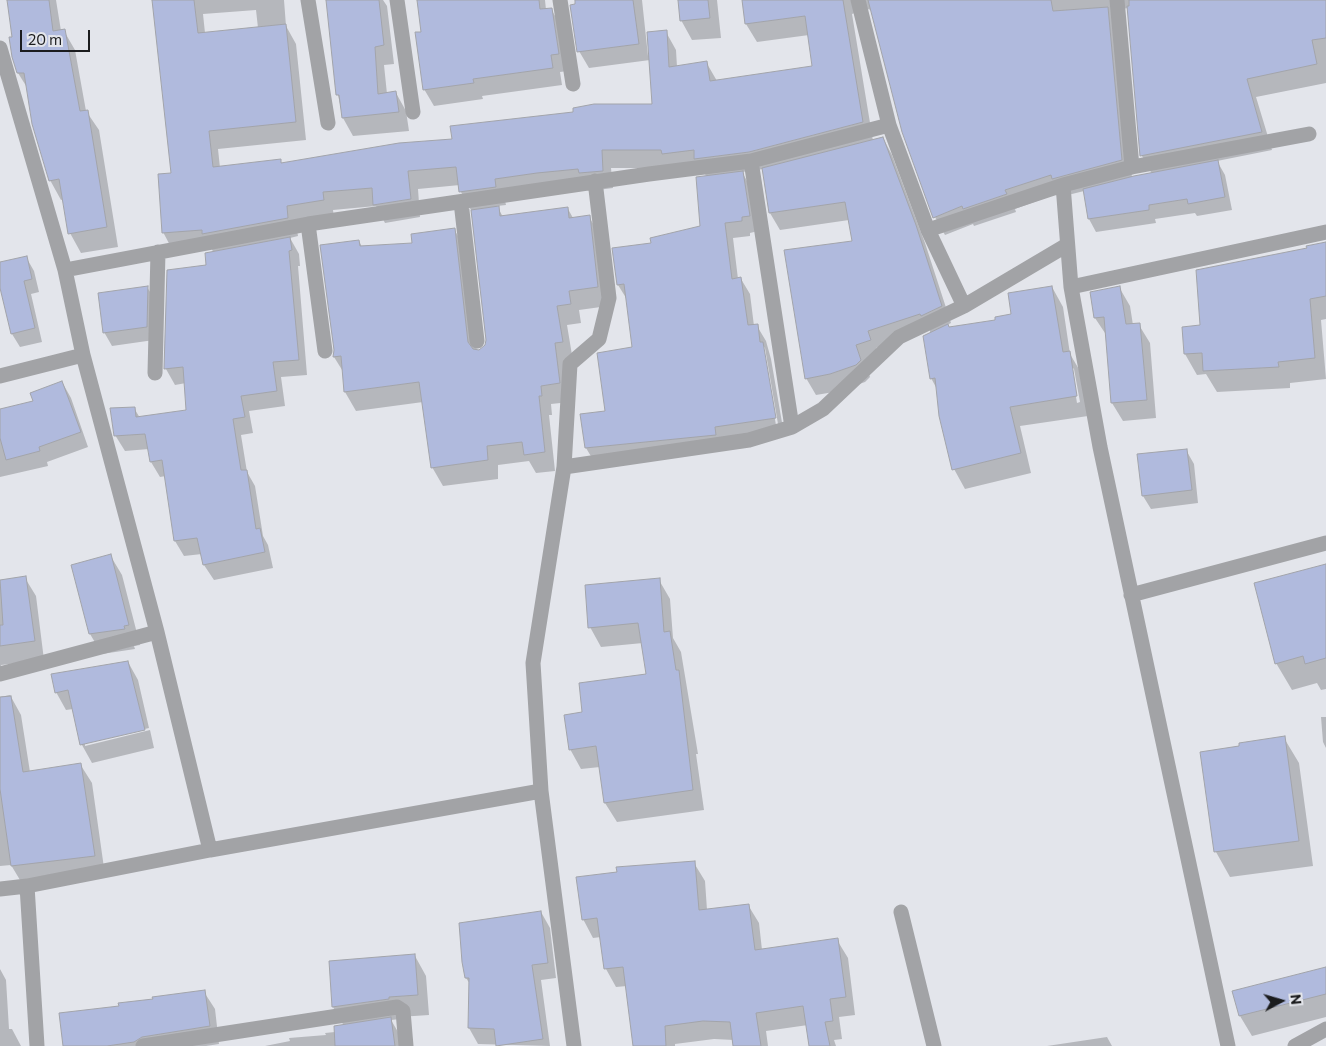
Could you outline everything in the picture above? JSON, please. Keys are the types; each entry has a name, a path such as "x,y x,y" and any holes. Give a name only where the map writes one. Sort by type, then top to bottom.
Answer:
{"street":[{"path":"308,0 328,123"},
{"path":"398,0 413,112"},
{"path":"560,0 573,84"},
{"path":"858,0 889,125 928,230 964,306"},
{"path":"1117,0 1132,168"},
{"path":"0,48 65,270 83,356 157,632 210,850"},
{"path":"65,270 308,224 750,161 889,125"},
{"path":"928,230 1063,185 1132,168 1309,134"},
{"path":"750,161 792,427"},
{"path":"574,1046 541,791 533,663 564,467 570,364 599,338 609,298 595,182"},
{"path":"1063,185 1071,287 1100,447 1228,1046"},
{"path":"461,202 477,341"},
{"path":"308,224 325,351"},
{"path":"1071,287 1326,232"},
{"path":"564,467 749,440 792,427 823,409 899,337 964,306 1067,246"},
{"path":"155,373 158,252"},
{"path":"0,376 83,356"},
{"path":"1131,595 1326,543"},
{"path":"0,674 157,632"},
{"path":"0,889 27,886 210,850 541,791"},
{"path":"27,886 37,1046"},
{"path":"901,912 934,1046"},
{"path":"143,1046 397,1007 403,1011 406,1046"},
{"path":"1295,1046 1326,1029"}],"building":[{"path":"7,0 49,0 53,31 65,29 80,111 88,110 107,227 68,234 59,179 49,181 32,124 24,73 17,73 12,57 9,37 12,37"},
{"path":"152,0 194,0 198,33 286,24 296,122 209,131 213,167 281,159 281,163 399,143 452,139 450,126 573,112 573,108 594,104 652,104 647,32 667,30 669,67 707,61 710,81 812,66 805,16 745,24 742,0 843,0 863,122 749,152 694,159 694,150 662,154 661,150 602,150 603,171 579,173 578,169 495,179 496,187 459,192 456,167 408,171 411,199 373,205 372,188 323,192 324,200 287,206 288,218 202,234 202,230 162,233 158,174 171,173"},
{"path":"326,0 379,0 384,45 375,47 378,94 396,91 399,112 342,118 339,95 336,95"},
{"path":"417,0 539,0 540,9 552,8 559,54 551,55 553,68 473,79 474,83 423,90 415,32 421,32"},
{"path":"575,0 633,0 639,44 577,52 570,5 575,4"},
{"path":"678,0 708,0 710,18 680,21"},
{"path":"868,0 1051,0 1053,11 1108,7 1122,160 1052,179 1051,175 1005,190 1007,194 963,209 962,206 933,218 902,132"},
{"path":"1129,0 1326,0 1326,38 1312,40 1317,64 1247,79 1262,132 1140,156 1127,6 1129,6"},
{"path":"883,137 916,225 942,306 921,316 920,314 868,331 871,340 856,345 861,360 856,365 830,374 805,379 784,250 852,241 845,202 769,213 762,168"},
{"path":"1218,160 1225,197 1188,204 1187,199 1149,205 1149,210 1088,219 1083,189 1134,176"},
{"path":"743,171 750,216 742,217 742,221 725,223 732,279 741,277 748,325 758,324 760,342 763,342 776,418 715,427 716,435 585,448 580,414 605,411 597,353 632,347 624,284 617,285 612,248 651,243 650,238 700,226 696,177"},
{"path":"499,206 500,216 568,207 569,218 590,215 598,287 569,291 571,304 557,306 563,342 555,343 560,383 541,386 542,396 539,396 545,452 524,455 522,442 487,446 488,460 431,468 419,382 344,392 341,356 333,357 334,350 320,245 359,240 360,246 412,243 411,234 455,228 468,342 473,349 479,350 485,345 486,340 471,210"},
{"path":"290,237 292,250 289,251 299,360 273,362 277,391 241,396 245,417 233,419 241,470 247,470 256,529 260,528 265,552 203,565 197,538 174,541 162,460 150,462 145,434 114,436 110,408 135,407 136,417 186,410 183,367 164,369 167,270 206,265 205,253"},
{"path":"1326,242 1326,296 1310,299 1315,358 1278,362 1279,367 1203,371 1202,353 1184,354 1182,327 1200,325 1196,270 1307,248 1306,246"},
{"path":"27,256 32,279 24,281 35,328 11,334 0,288 0,262"},
{"path":"148,286 147,327 103,333 98,293"},
{"path":"1052,286 1063,352 1070,351 1077,396 1010,407 1021,453 952,470 939,416 935,378 930,379 923,336 948,324 949,327 995,320 995,317 1011,314 1008,293"},
{"path":"1120,286 1126,324 1140,323 1147,400 1111,403 1104,317 1094,318 1090,292"},
{"path":"62,381 81,432 39,447 40,451 6,460 0,438 0,409 33,401 30,393"},
{"path":"1187,449 1192,490 1142,496 1137,454"},
{"path":"111,554 129,625 124,626 125,629 89,634 71,565"},
{"path":"1326,564 1326,658 1305,664 1303,656 1275,664 1254,583"},
{"path":"26,576 35,641 0,646 0,625 3,625 0,580"},
{"path":"660,578 664,632 670,631 676,670 679,670 693,790 604,803 596,746 569,750 564,715 582,712 579,683 646,674 638,623 588,628 585,585"},
{"path":"128,661 145,730 80,745 68,690 55,693 51,674"},
{"path":"11,696 23,772 81,763 95,856 11,866 0,789 0,697"},
{"path":"1285,736 1299,841 1214,852 1200,752 1239,746 1239,743"},
{"path":"695,861 699,910 749,904 755,950 838,938 846,997 830,999 833,1021 825,1022 830,1046 809,1046 803,1006 756,1013 761,1046 733,1046 730,1022 703,1021 665,1026 666,1046 633,1046 623,967 604,969 597,918 582,920 576,877 617,872 616,867"},
{"path":"541,911 548,963 532,965 543,1039 496,1046 494,1029 468,1028 469,978 465,978 462,962 459,923"},
{"path":"415,954 418,995 389,997 389,999 332,1007 329,961"},
{"path":"1326,967 1326,994 1239,1016 1232,991"},
{"path":"205,990 210,1026 142,1037 134,1042 107,1046 63,1046 59,1013 119,1006 118,1003"},
{"path":"391,1017 395,1046 335,1046 334,1026"}]}
